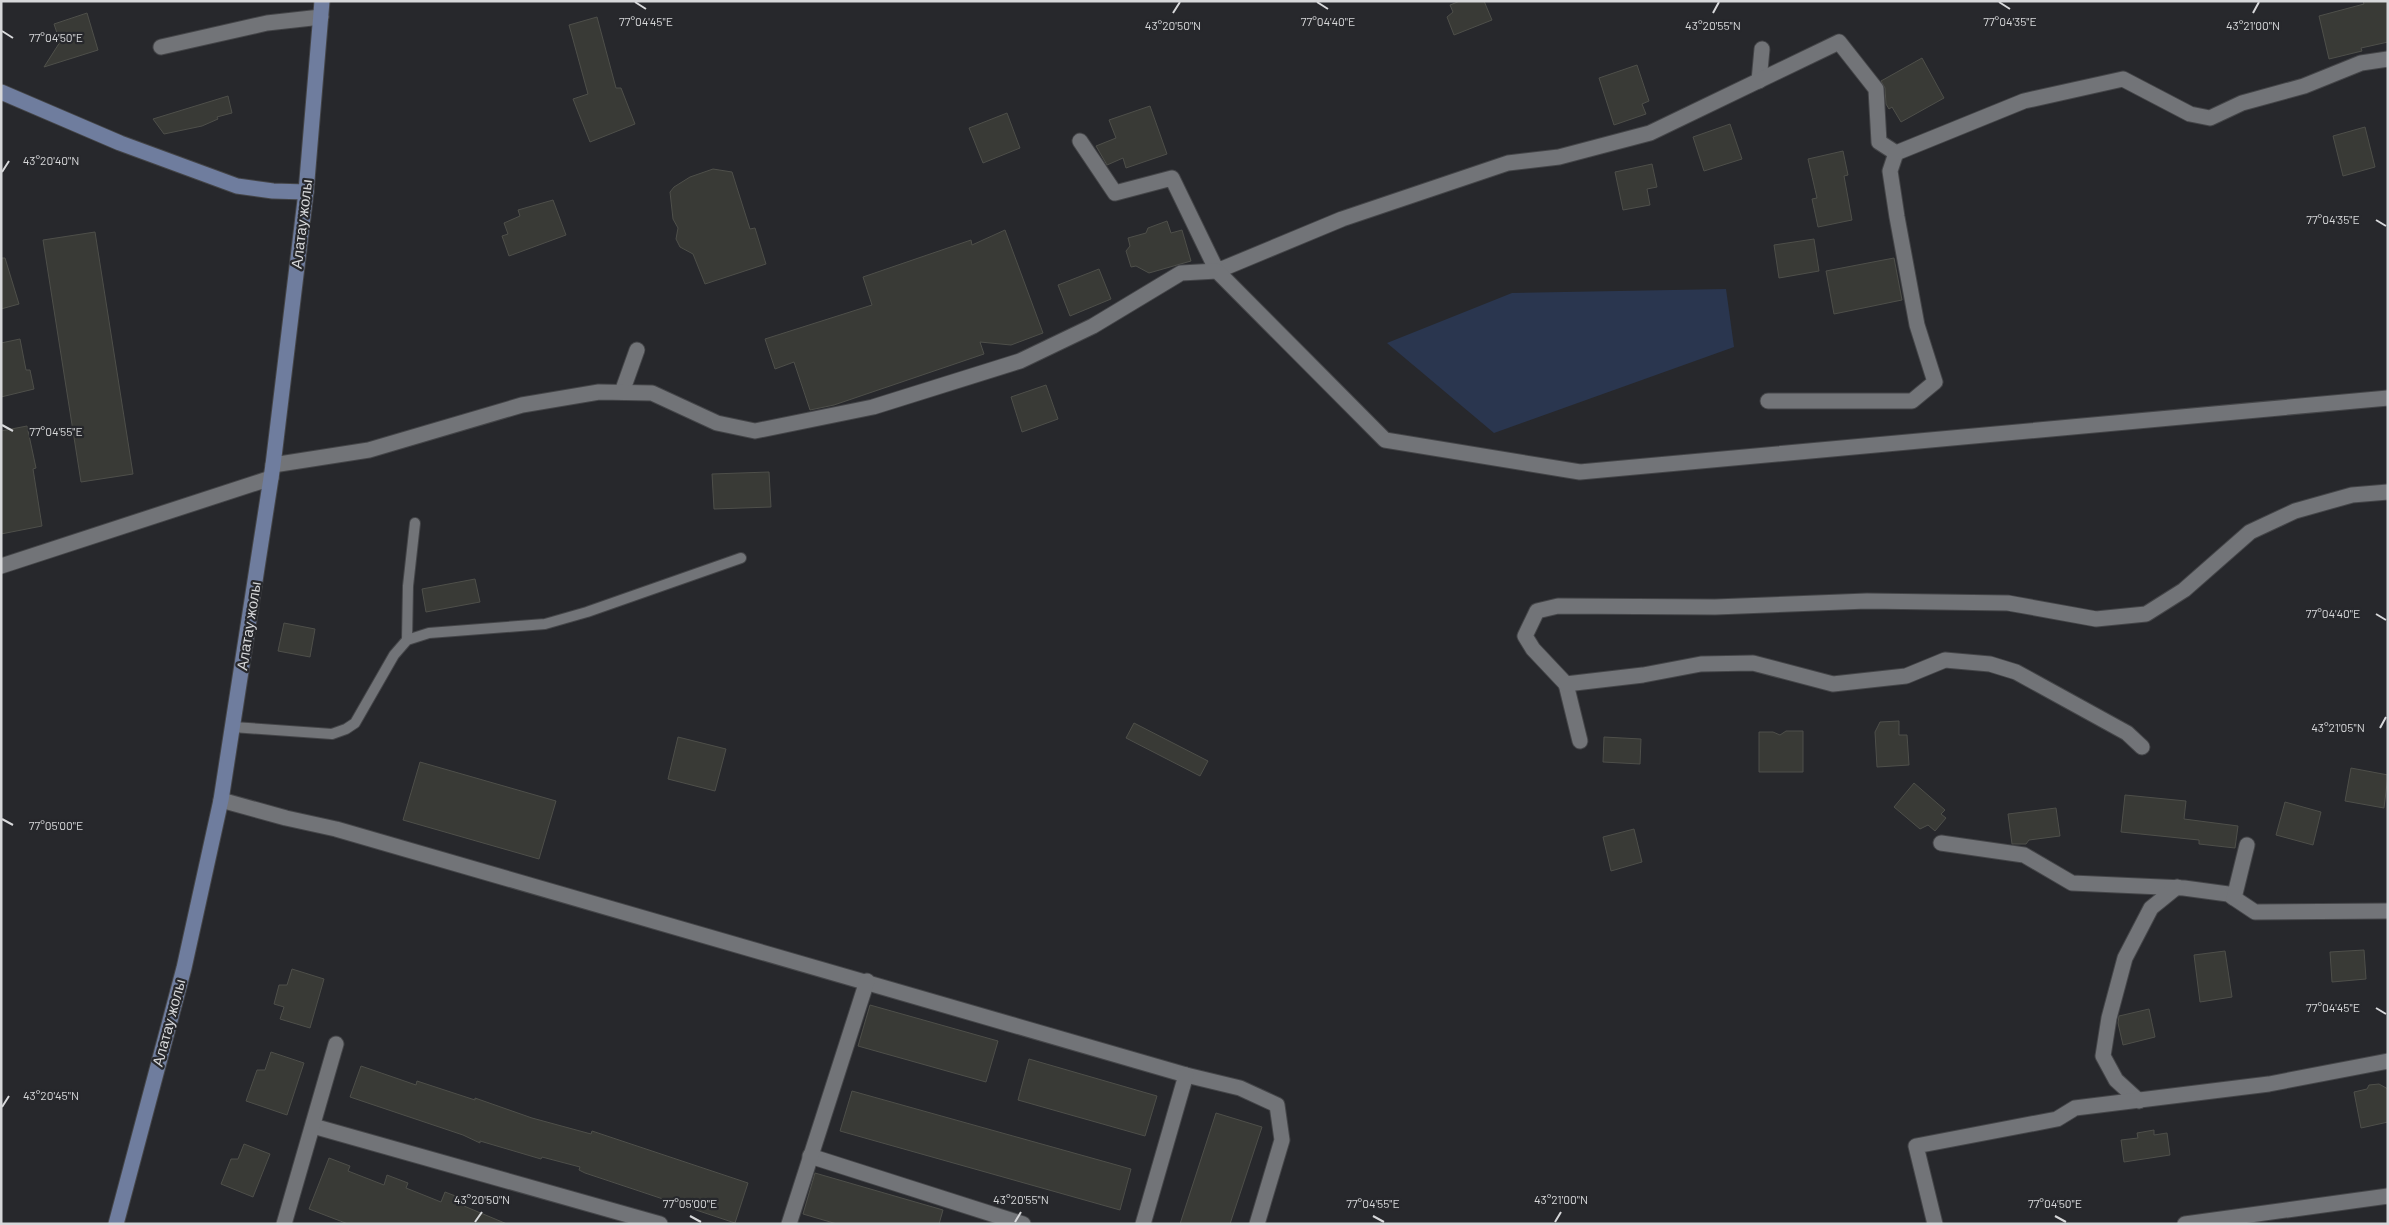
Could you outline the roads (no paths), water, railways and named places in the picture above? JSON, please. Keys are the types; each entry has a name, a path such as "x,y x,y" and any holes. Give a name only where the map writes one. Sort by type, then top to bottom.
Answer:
{"main road":[{"name":"Алатау жолы","path":"116,1224 184,968 222,800 272,471 306,192 322,1"},
{"path":"1,92 120,143 237,186 273,191 306,192"}],"street":[{"path":"161,47 267,23 321,18"},
{"path":"1,566 272,471 369,450 522,405 599,392 652,393 717,423 755,431 873,406 1020,361 1093,326 1181,273 1217,270 1342,219 1508,163 1559,158 1650,132 1839,42 1876,89 1879,142 1896,153"},
{"path":"1759,81 1762,49"},
{"path":"1896,153 2024,101 2123,79 2190,114 2210,118 2242,103 2304,86 2361,63 2388,59"},
{"path":"1080,141 1116,193 1172,178 1217,270 1385,440 1580,472 2388,398"},
{"path":"1768,401 1912,401 1935,382 1917,325 1897,217 1890,172 1896,153"},
{"path":"622,392 637,350"},
{"path":"1580,740 1566,684 1533,649 1524,636 1537,611 1558,606 1716,607 1867,601 2008,602 2096,619 2146,614 2184,590 2250,532 2295,511 2352,495 2388,492"},
{"path":"1566,684 1643,675 1701,664 1754,663 1833,684 1906,676 1945,660 1990,664 2016,672 2127,733 2142,746"},
{"path":"222,800 286,818 336,829 1186,1075 1240,1088 1277,1105 1282,1140 1257,1224"},
{"path":"1941,843 2024,855 2072,883 2176,887 2228,894 2255,912 2388,911"},
{"path":"2234,898 2247,845"},
{"path":"2139,1102 2116,1080 2103,1056 2109,1018 2125,958 2151,908 2176,887"},
{"path":"789,1224 867,982"},
{"path":"284,1224 336,1044"},
{"path":"1935,1224 1916,1146 2056,1119 2075,1108 2139,1102 2269,1084 2388,1061"},
{"path":"1143,1224 1186,1075"},
{"path":"313,1126 660,1224"},
{"path":"810,1156 1023,1224"},
{"path":"2185,1224 2388,1196"}],"lane":[{"path":"407,640 408,586 416,523"},
{"path":"233,727 332,734 346,729 355,723 394,655 407,640 429,633 545,624 586,612 741,558"}]}
